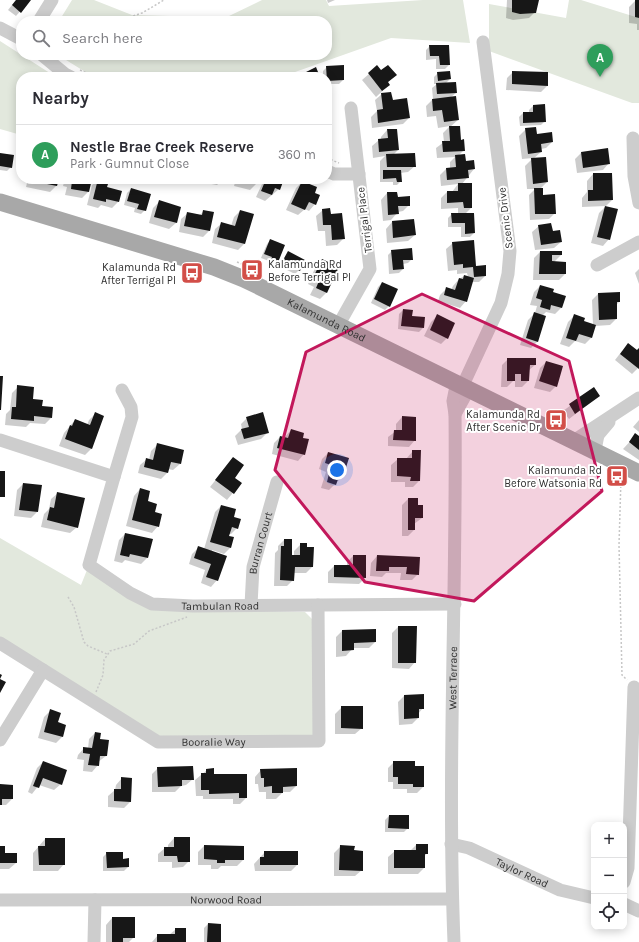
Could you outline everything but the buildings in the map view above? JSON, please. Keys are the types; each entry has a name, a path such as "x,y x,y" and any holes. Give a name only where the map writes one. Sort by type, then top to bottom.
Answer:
{"main road":[{"name":"Kalamunda Road","path":"0,202 214,267 271,291 575,440 639,473"}],"street":[{"path":"42,16 52,0"},
{"path":"0,28 16,36"},
{"name":"Scenic Drive","path":"463,385 501,303 508,274 510,251 483,42"},
{"path":"48,60 63,72"},
{"name":"Terrigal Place","path":"340,324 370,269 351,108"},
{"path":"633,138 634,176 639,203"},
{"path":"332,173 359,174"},
{"path":"597,265 639,242"},
{"name":"West Terrace","path":"454,942 451,844 456,530 456,414 466,394 463,385"},
{"name":"Tambulan Road","path":"122,390 131,407 132,417 89,565 130,593 152,604 194,606 455,604"},
{"path":"575,440 616,415 639,398"},
{"path":"595,450 598,435 616,415"},
{"path":"0,440 114,477"},
{"name":"Burran Court","path":"251,605 253,567 277,482"},
{"name":"Booralie Way","path":"0,643 158,742 319,741 318,606"},
{"path":"0,740 43,670"},
{"path":"627,872 634,687"},
{"name":"Taylor Road","path":"451,844 469,848 560,890 591,897"},
{"name":"Norwood Road","path":"0,900 452,899"},
{"path":"94,942 95,900"},
{"path":"627,905 639,911"}],"path":[{"path":"133,16 142,13 164,0"},
{"path":"621,475 619,488 618,545 620,659 622,675 634,687"},
{"path":"68,597 74,607 84,642 88,646 107,654"},
{"path":"96,693 102,680 104,660 107,654 114,649 134,644 149,631 187,616"}],"highlighted area":[{"path":"422,294 569,361 602,491 474,601 365,582 275,470 306,352"}],"shaded area":[{"path":"72,0 94,0 132,15 170,16 62,16"},
{"path":"262,0 326,0 329,6 423,0 463,0 470,43 391,38 332,59 332,16 229,16"},
{"path":"569,0 581,0 639,18 639,103 632,103 489,51 489,4 566,18"},
{"path":"0,41 16,51 16,60 30,60 48,72 16,72 16,134 0,129"},
{"path":"66,60 329,60 295,72 85,72"},
{"path":"0,538 81,585 89,565 153,610 305,612 313,620 314,736 159,738 0,638"}],"place":[{"name":"Nestle Brae Creek Reserve","path":"600,77"},
{"name":"Kalamunda Rd Before Terrigal Pl","path":"252,270"},
{"name":"Kalamunda Rd After Terrigal Pl","path":"192,273"},
{"name":"Kalamunda Rd After Scenic Dr","path":"556,420"},
{"name":"Kalamunda Rd Before Watsonia Rd","path":"617,476"}]}
